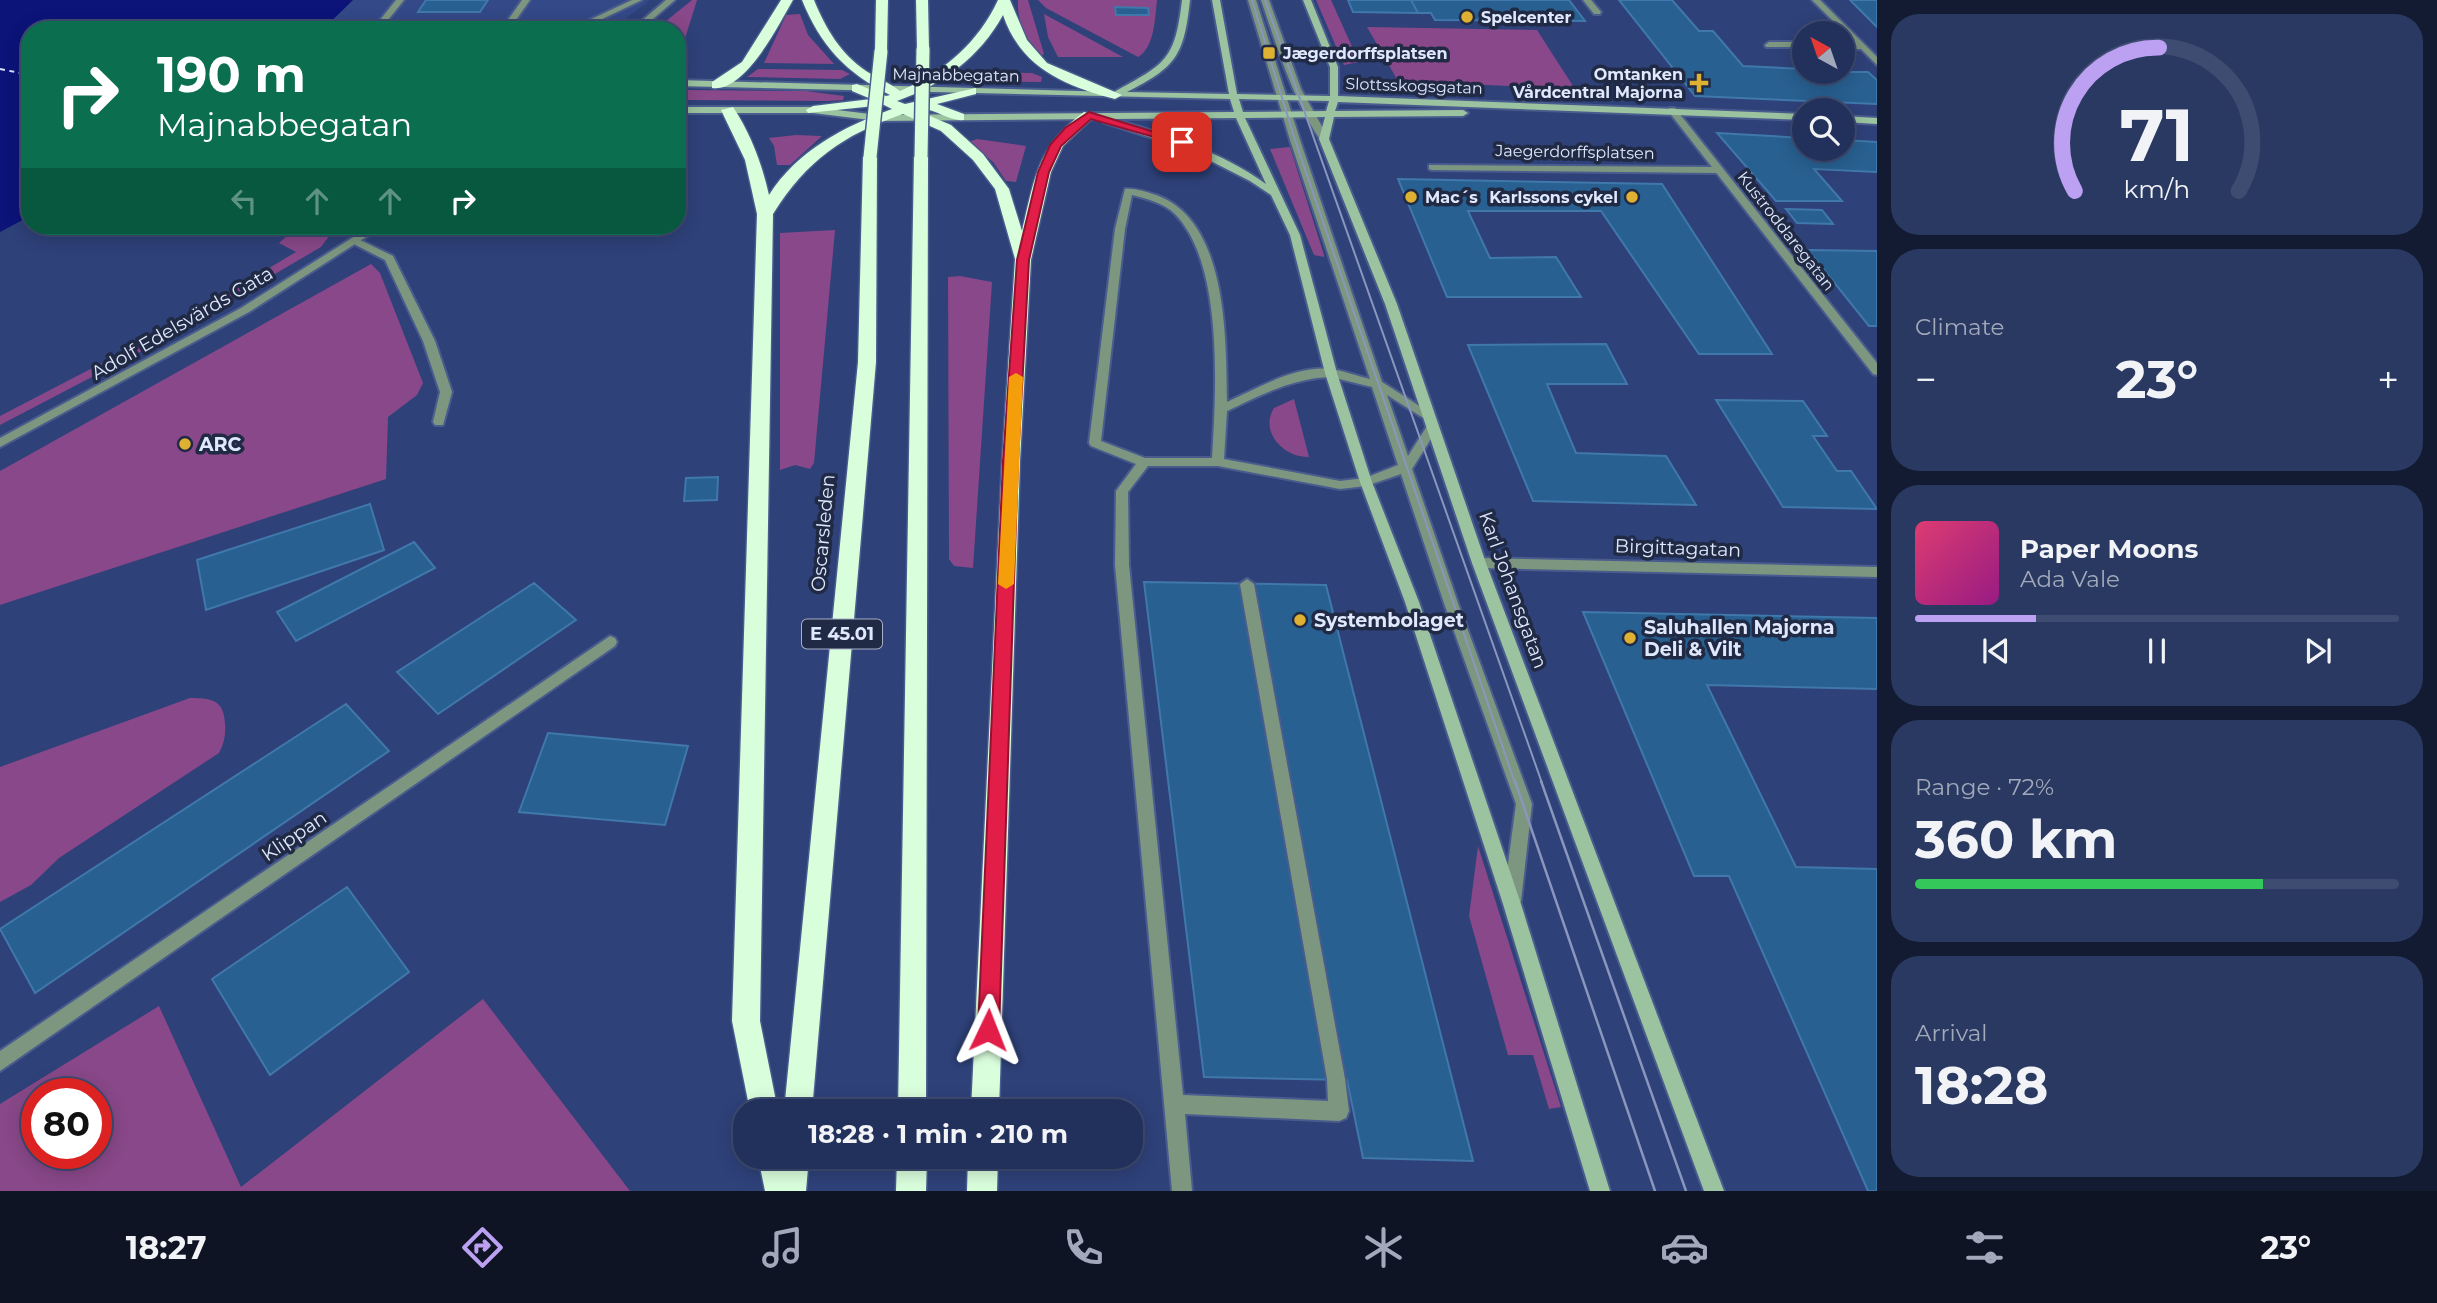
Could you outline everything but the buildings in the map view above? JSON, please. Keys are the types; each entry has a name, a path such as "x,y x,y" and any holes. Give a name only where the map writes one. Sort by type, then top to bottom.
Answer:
{"highway":[{"path":"717,85 747,65 787,0"},
{"path":"808,0 820,32 844,60 923,110 959,138 1002,189 1023,260"},
{"name":"Oscarsleden","path":"799,1099 867,362 870,157 881,51 882,0"},
{"path":"912,1099 922,0"},
{"path":"765,214 788,178 822,148 841,134 878,118 899,97 951,67 983,39 1004,0"},
{"path":"1004,0 1017,40 1037,64 1115,95"},
{"path":"857,88 899,97"},
{"path":"923,110 971,91"},
{"path":"813,110 899,97"},
{"path":"728,110 742,132 759,174 765,214 746,1021 762,1099"},
{"path":"923,110 959,117"},
{"path":"985,1099 1011,461 1023,260 1044,172 1051,155 1069,130 1089,115"},
{"path":"775,1169 780,1191"},
{"path":"791,1191 793,1169"},
{"path":"911,1191 912,1169"},
{"path":"982,1191 983,1169"}],"street":[{"path":"383,21 400,0"},
{"path":"511,21 526,0"},
{"path":"592,21 638,0"},
{"path":"646,21 671,0"},
{"path":"1115,95 1162,69 1176,54 1182,39 1186,0"},
{"path":"1216,0 1233,96 1295,235 1331,373 1366,482 1412,602 1512,904 1600,1191"},
{"path":"1252,0 1295,140 1524,804 1512,904"},
{"path":"1265,0 1298,97 1306,114 1324,139"},
{"path":"1307,0 1334,67 1334,99 1324,139"},
{"path":"1587,0 1597,12"},
{"path":"1816,0 1877,62"},
{"path":"1769,45 1792,45"},
{"path":"1855,46 1861,46"},
{"path":"686,83 857,88"},
{"name":"Majnabbegatan","path":"899,97 971,91 1233,96"},
{"name":"Slottsskogsgatan","path":"1233,96 1636,110"},
{"path":"686,110 813,110 878,118 923,110"},
{"name":"Slottsskogsgatan","path":"1240,116 1672,110 1792,116"},
{"name":"Kustroddaregatan","path":"1672,110 1877,371"},
{"path":"1089,115 1182,142 1250,175 1276,195"},
{"path":"959,117 1240,116"},
{"path":"1855,120 1877,121"},
{"name":"Karl Johansgatan","path":"1324,139 1391,304 1479,563 1714,1191"},
{"name":"Jaegerdorffsplatsen","path":"1432,167 1717,170"},
{"path":"1218,462 1220,348 1200,240 1178,211 1154,197 1128,191 1120,229 1095,443 1144,462 1218,462 1340,485 1366,482 1407,467 1431,421 1380,385 1331,373 1308,374 1274,385 1221,410"},
{"name":"Adolf Edelsvärds Gata","path":"0,443 245,310 364,235"},
{"path":"355,241 390,258 429,341 446,392 439,422"},
{"path":"1144,462 1122,491 1122,565 1182,1191"},
{"name":"Birgittagatan","path":"1479,563 1877,572"},
{"path":"1174,1104 1339,1111 1247,583"},
{"name":"Klippan","path":"0,1062 610,642"}],"shaded area":[{"path":"0,0 353,0 331,21 21,21 21,221 0,232"},
{"path":"353,0 650,0 625,19 617,21 331,21"},
{"path":"692,0 697,0 686,35 686,21 666,21"},
{"path":"1018,0 1028,0 1044,54 1041,56 1027,39 1019,14"},
{"path":"1038,0 1157,0 1151,39 1138,57 1046,8"},
{"path":"1316,0 1331,0 1359,62 1344,65"},
{"path":"800,14 808,35 834,64 764,63 786,15"},
{"path":"1044,14 1123,57 1058,57 1048,37"},
{"path":"1367,27 1537,30 1575,89 1398,81"},
{"path":"758,69 842,70 850,74 840,79 747,77"},
{"path":"976,72 1032,73 1042,77 1041,82 974,81"},
{"path":"688,90 806,91 844,96 843,100 828,101 686,100"},
{"path":"822,136 790,165 777,165 774,146 769,138"},
{"path":"977,139 1026,146 1016,182 1006,181 993,162 969,142"},
{"path":"1290,147 1324,257 1314,255 1270,149"},
{"path":"835,230 814,463 810,469 795,465 780,470 780,233"},
{"path":"288,235 330,235 321,247 157,343 0,425 0,416 156,335 296,252 279,243"},
{"path":"371,264 380,273 423,383 417,395 388,417 386,479 0,605 0,471"},
{"path":"960,276 992,282 973,568 954,566 949,559 948,277"},
{"path":"1294,399 1309,457 1291,453 1276,442 1272,434 1270,417 1274,408"},
{"path":"190,698 210,700 222,710 225,732 219,753 59,858 31,885 0,902 0,767"},
{"path":"1478,846 1561,1107 1549,1109 1533,1055 1508,1055 1469,916"},
{"path":"483,999 630,1191 0,1191 0,1104 21,1091 21,1169 112,1169 112,1078 42,1078 159,1006 241,1187"}],"ferry route":[{"path":"0,69 21,73"}],"tram line":[{"path":"1252,0 1295,140 1515,783"},
{"path":"1265,0 1542,783"},
{"path":"1515,781 1655,1191"},
{"path":"1541,781 1686,1191"}],"slow traffic":[{"path":"1006,584 1016,377"}],"place":[{"name":"Spelcenter","path":"1467,17"},
{"name":"Jægerdorffsplatsen","path":"1269,53"},
{"name":"Omtanken Vårdcentral Majorna","path":"1699,83"},
{"name":"Mac´s","path":"1411,197"},
{"name":"Karlssons cykel","path":"1632,197"},
{"name":"ARC","path":"185,444"},
{"name":"Systembolaget","path":"1300,620"},
{"name":"Saluhallen Majorna Deli & Vilt","path":"1630,638"}],"route":[{"path":"988,1030 1011,461 1023,260 1044,172 1056,145 1069,130 1089,115 1182,142"}]}
